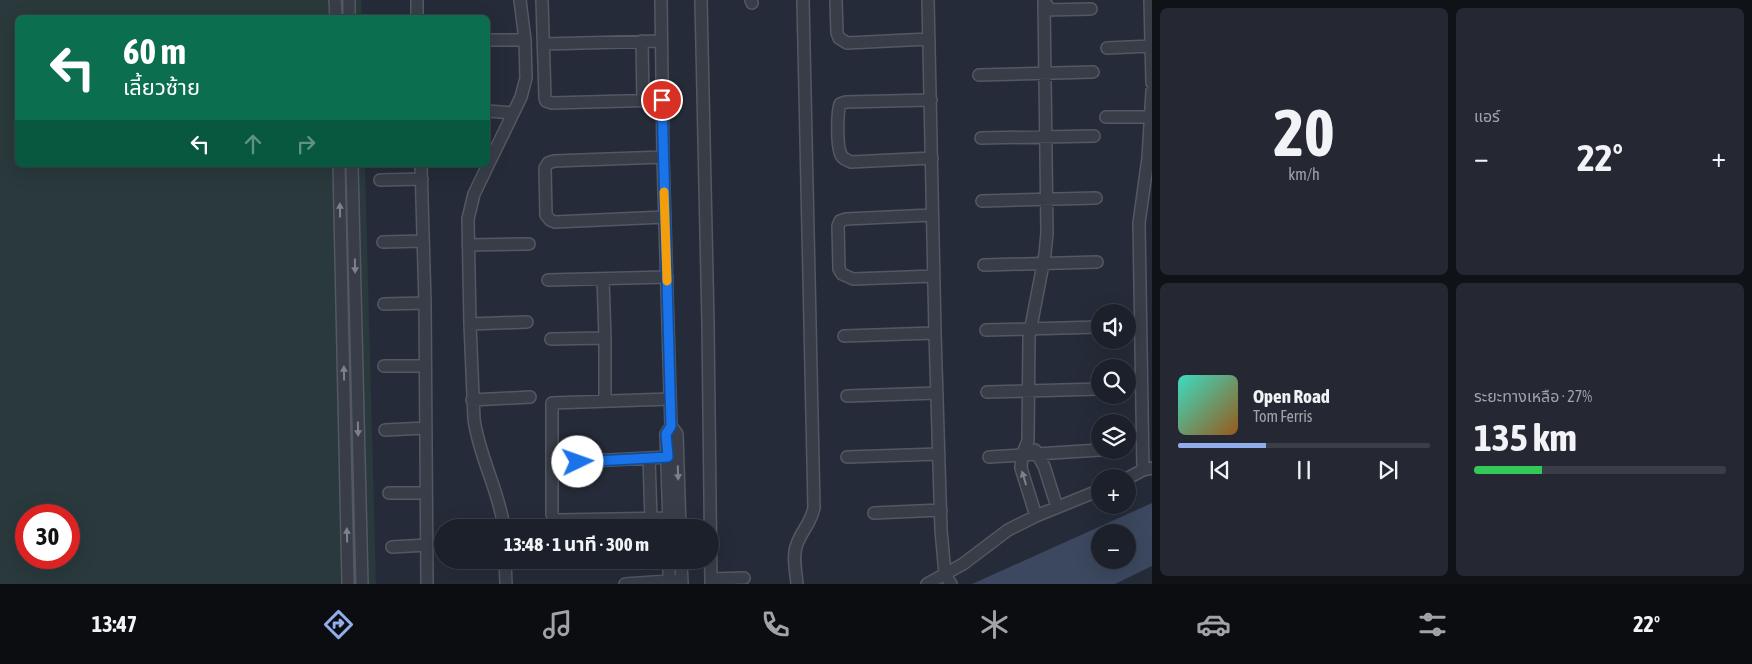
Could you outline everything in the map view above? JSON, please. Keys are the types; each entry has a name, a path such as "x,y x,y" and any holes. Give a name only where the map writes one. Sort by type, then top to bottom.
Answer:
{"street":[{"path":"335,0 336,15"},
{"path":"348,0 349,15"},
{"path":"417,0 417,15"},
{"path":"490,162 522,97 526,78 525,40 520,0"},
{"path":"542,0 546,101 552,103 662,100"},
{"path":"661,0 664,217 671,426 676,434 680,519"},
{"path":"700,0 708,324 711,582 744,578"},
{"path":"797,584 794,554 797,544 811,520 814,508 804,0"},
{"path":"836,0 837,32 842,41 847,43 929,40"},
{"path":"928,0 942,556 948,579"},
{"path":"1150,0 1152,83"},
{"path":"1036,516 1021,468 1022,455 1028,441 1030,328 1043,264 1047,233 1046,3 1091,9"},
{"path":"490,40 525,40"},
{"path":"642,41 643,100"},
{"path":"543,44 661,41"},
{"path":"1107,48 1151,46"},
{"path":"979,75 1093,72"},
{"path":"1136,474 1148,469 1139,223 1148,158 1152,91"},
{"path":"931,100 846,102 840,104 838,111 840,152 845,160 851,162 932,158"},
{"path":"490,111 514,113"},
{"path":"1106,118 1151,117"},
{"path":"981,138 1094,136"},
{"path":"663,157 554,162 548,163 545,168 546,215 550,220 555,222 664,217"},
{"path":"339,167 348,584"},
{"path":"352,167 362,584"},
{"path":"421,167 425,303 427,584"},
{"path":"487,167 474,194 468,219 472,400 476,434 503,519"},
{"path":"380,180 422,179"},
{"path":"982,201 1096,198"},
{"path":"932,216 846,219 840,222 838,226 838,269 842,274 853,279 934,276"},
{"path":"383,242 423,241"},
{"path":"468,245 528,244"},
{"path":"984,265 1098,262"},
{"path":"548,280 667,277"},
{"path":"603,279 605,401"},
{"path":"384,304 425,303"},
{"path":"470,324 528,322"},
{"path":"986,330 1091,327"},
{"path":"844,336 935,333"},
{"path":"552,339 604,338"},
{"path":"384,366 425,366"},
{"path":"987,392 1091,389"},
{"path":"847,396 937,393"},
{"path":"472,400 530,397"},
{"path":"655,519 554,519 552,514 552,403 670,398"},
{"path":"669,519 666,434 671,426"},
{"path":"385,430 426,428"},
{"path":"1028,441 1044,466 1057,507"},
{"path":"989,457 1091,451"},
{"path":"847,457 939,454"},
{"path":"552,463 668,457"},
{"path":"649,458 652,518"},
{"path":"388,493 426,493"},
{"path":"927,584 948,579 1008,530 1036,516 1091,494"},
{"path":"347,504 360,504"},
{"path":"874,513 941,510"},
{"path":"392,547 426,545"},
{"path":"505,569 506,584"},
{"path":"669,569 669,582"},
{"path":"625,584 682,582 681,569"}],"shaded area":[{"path":"0,0 361,0 362,15 15,15 15,167 365,167 376,584 0,584"}],"water":[{"path":"1152,503 1152,566 1115,584 972,584 1091,530 1091,569 1136,569 1136,524 1105,524 1128,514 1136,514 1136,510"}],"slow traffic":[{"path":"664,192 667,281"}],"route":[{"path":"578,462 668,457 666,434 671,426 662,100"}]}
